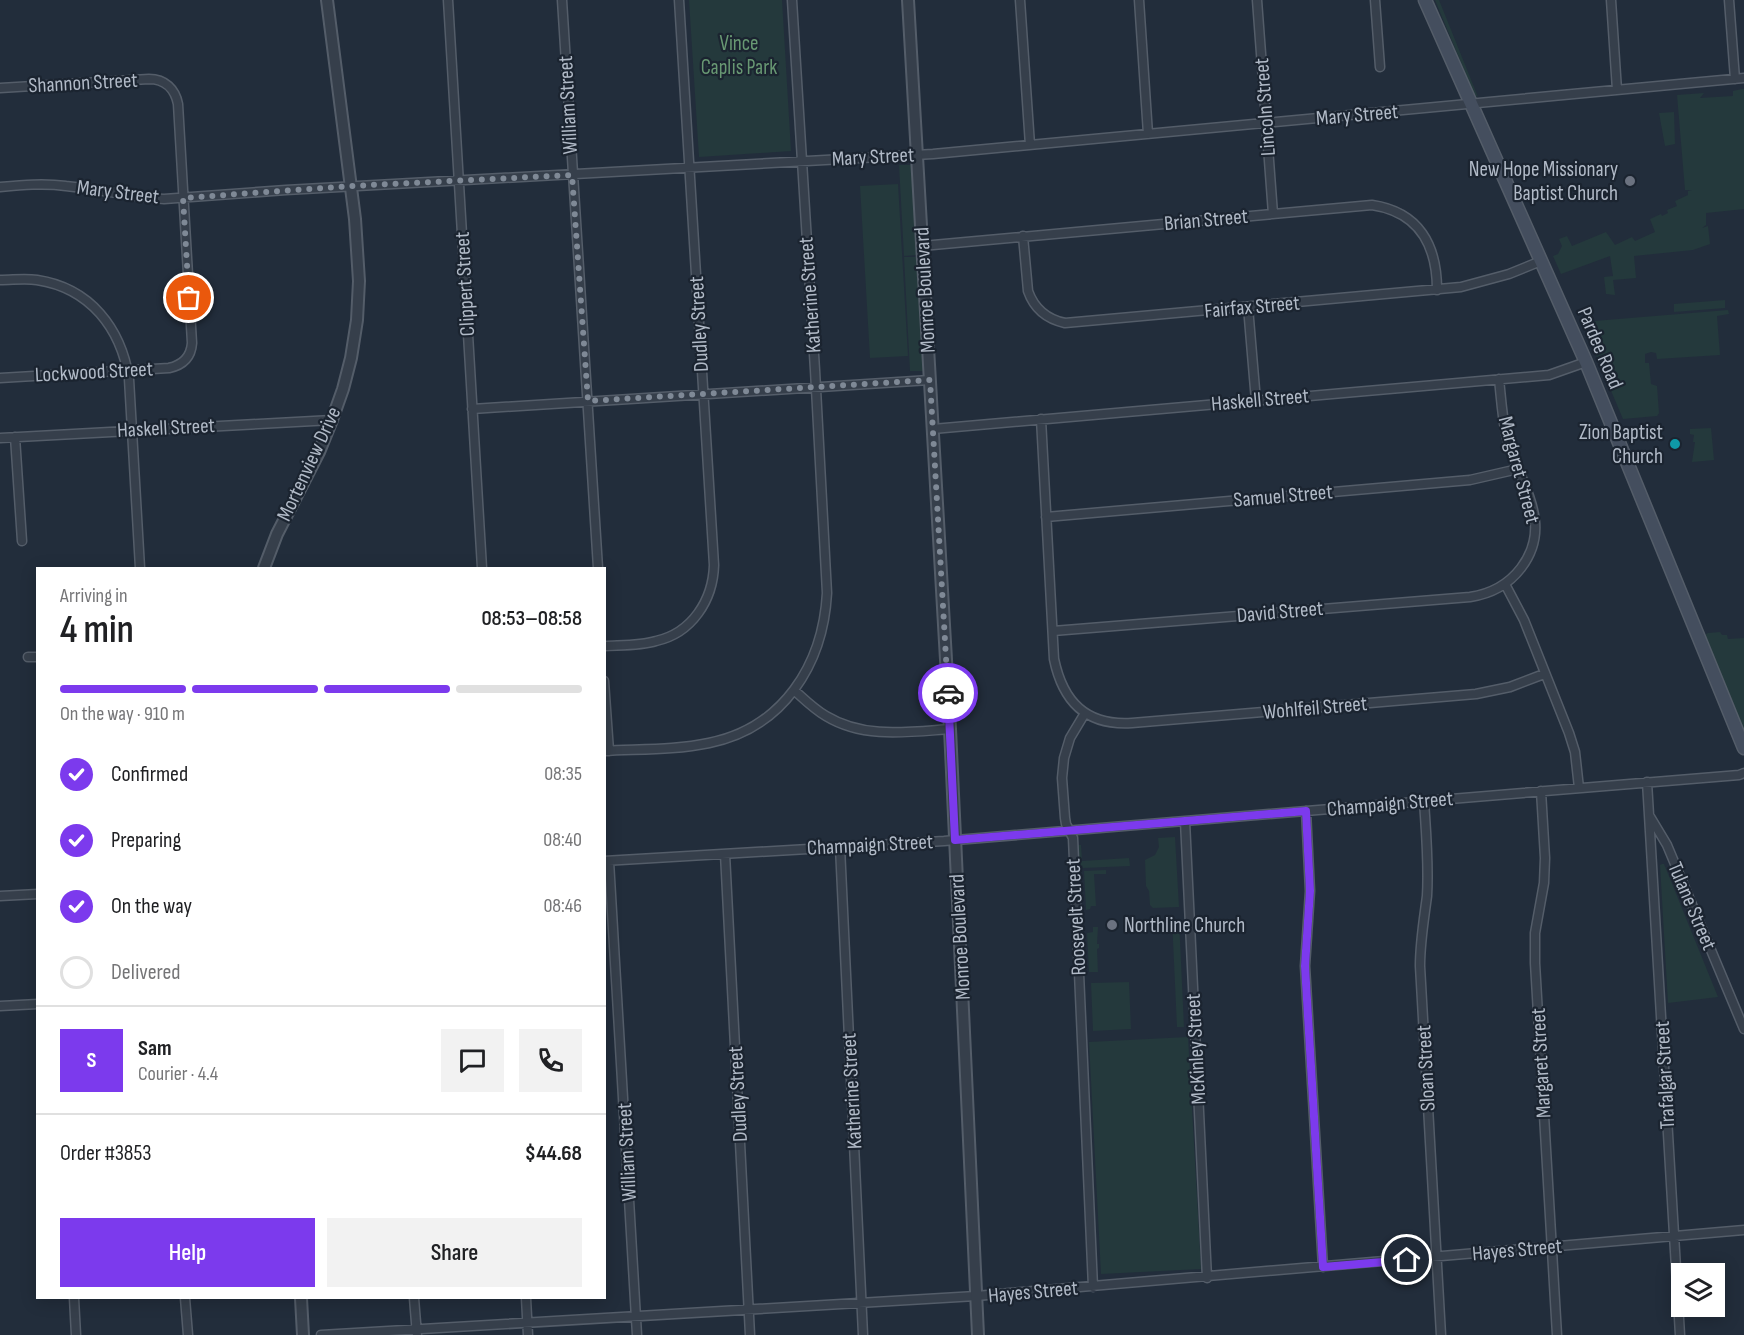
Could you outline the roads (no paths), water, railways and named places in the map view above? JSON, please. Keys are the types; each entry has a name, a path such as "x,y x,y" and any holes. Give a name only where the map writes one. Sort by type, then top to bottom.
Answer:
{"main road":[{"name":"Pardee Road","path":"1425,0 1586,362 1744,748"}],"street":[{"name":"Mortenview Drive","path":"264,567 277,534 319,452 332,420 351,358 359,303 358,261 351,186 327,0"},
{"name":"Clippert Street","path":"448,0 482,567"},
{"name":"William Street","path":"562,0 598,567"},
{"name":"Dudley Street","path":"606,646 649,643 682,630 702,607 709,595 713,580 704,394 679,0"},
{"name":"Katherine Street","path":"792,0 827,593 821,636 812,661 794,690"},
{"name":"Monroe Boulevard","path":"908,0 950,729 978,1335"},
{"path":"1020,0 1030,145"},
{"path":"1139,0 1148,134"},
{"name":"Lincoln Street","path":"1257,0 1273,214"},
{"path":"1375,0 1380,67"},
{"path":"1611,0 1617,90"},
{"path":"1729,0 1740,79"},
{"name":"Shannon Street","path":"0,88 149,79 165,83 174,92 178,104 183,198"},
{"name":"Mary Street","path":"0,186 49,184 145,198 183,198 351,186 917,155 1740,79"},
{"name":"Lockwood Street","path":"0,378 175,367 186,360 192,343 183,198"},
{"name":"Brian Street","path":"922,246 1365,205 1396,212 1414,224 1429,243 1435,264 1437,290"},
{"name":"Fairfax Street","path":"1023,236 1028,291 1031,297 1041,312 1058,321 1071,323 1461,287 1485,282 1541,261"},
{"path":"0,280 39,280 78,295 103,316 126,357 140,567"},
{"path":"1248,307 1256,400"},
{"name":"Haskell Street","path":"933,429 1550,375 1586,362"},
{"name":"Margaret Street","path":"1499,379 1506,434 1533,508 1536,525 1534,540 1526,561 1505,584"},
{"path":"472,409 930,380"},
{"path":"1041,419 1054,659 1058,676 1072,701 1084,713"},
{"name":"Haskell Street","path":"0,438 332,420"},
{"path":"15,437 22,541"},
{"name":"Samuel Street","path":"1046,517 1470,480 1518,469"},
{"path":"1505,584 1524,620 1572,742 1579,788"},
{"name":"David Street","path":"1053,631 1470,597 1489,593 1505,584"},
{"path":"28,657 36,657"},
{"name":"Wohlfeil Street","path":"1084,713 1105,721 1123,724 1491,692 1544,674"},
{"path":"606,728 607,751 693,746 725,739 746,730 779,707 794,690 826,716 847,726 869,732 950,729"},
{"name":"Roosevelt Street","path":"1084,713 1070,738 1064,758 1062,778 1066,824 1073,845 1093,1287"},
{"name":"Champaign Street","path":"607,861 955,840 1744,773"},
{"name":"Tulane Street","path":"1647,782 1649,815 1667,845 1744,1029"},
{"name":"Margaret Street","path":"1541,791 1545,858 1544,883 1535,933 1535,963 1557,1335"},
{"name":"Sloan Street","path":"1424,801 1427,886 1420,941 1420,966 1441,1335"},
{"path":"1306,811 1310,891 1305,966 1323,1267"},
{"name":"Trafalgar Street","path":"1649,815 1680,1335"},
{"name":"McKinley Street","path":"1185,821 1207,1278"},
{"name":"Katherine Street","path":"840,847 863,1335"},
{"name":"Dudley Street","path":"725,854 750,1335"},
{"name":"William Street","path":"607,861 637,1335"},
{"path":"0,896 36,894"},
{"path":"0,1006 36,1004"},
{"name":"Hayes Street","path":"321,1335 416,1332 527,1323 976,1296 1207,1278 1744,1230"},
{"path":"74,1299 76,1335"},
{"path":"185,1299 188,1335"},
{"path":"301,1299 303,1335"},
{"path":"414,1299 416,1332"},
{"path":"526,1299 528,1335"}],"place":[{"name":"New Hope Missionary Baptist Church","path":"1630,181"},
{"name":"Zion Baptist Church","path":"1675,444"},
{"name":"Northline Church","path":"1112,925"}],"park label":[{"name":"Vince Caplis Park","path":"739,55"}]}
